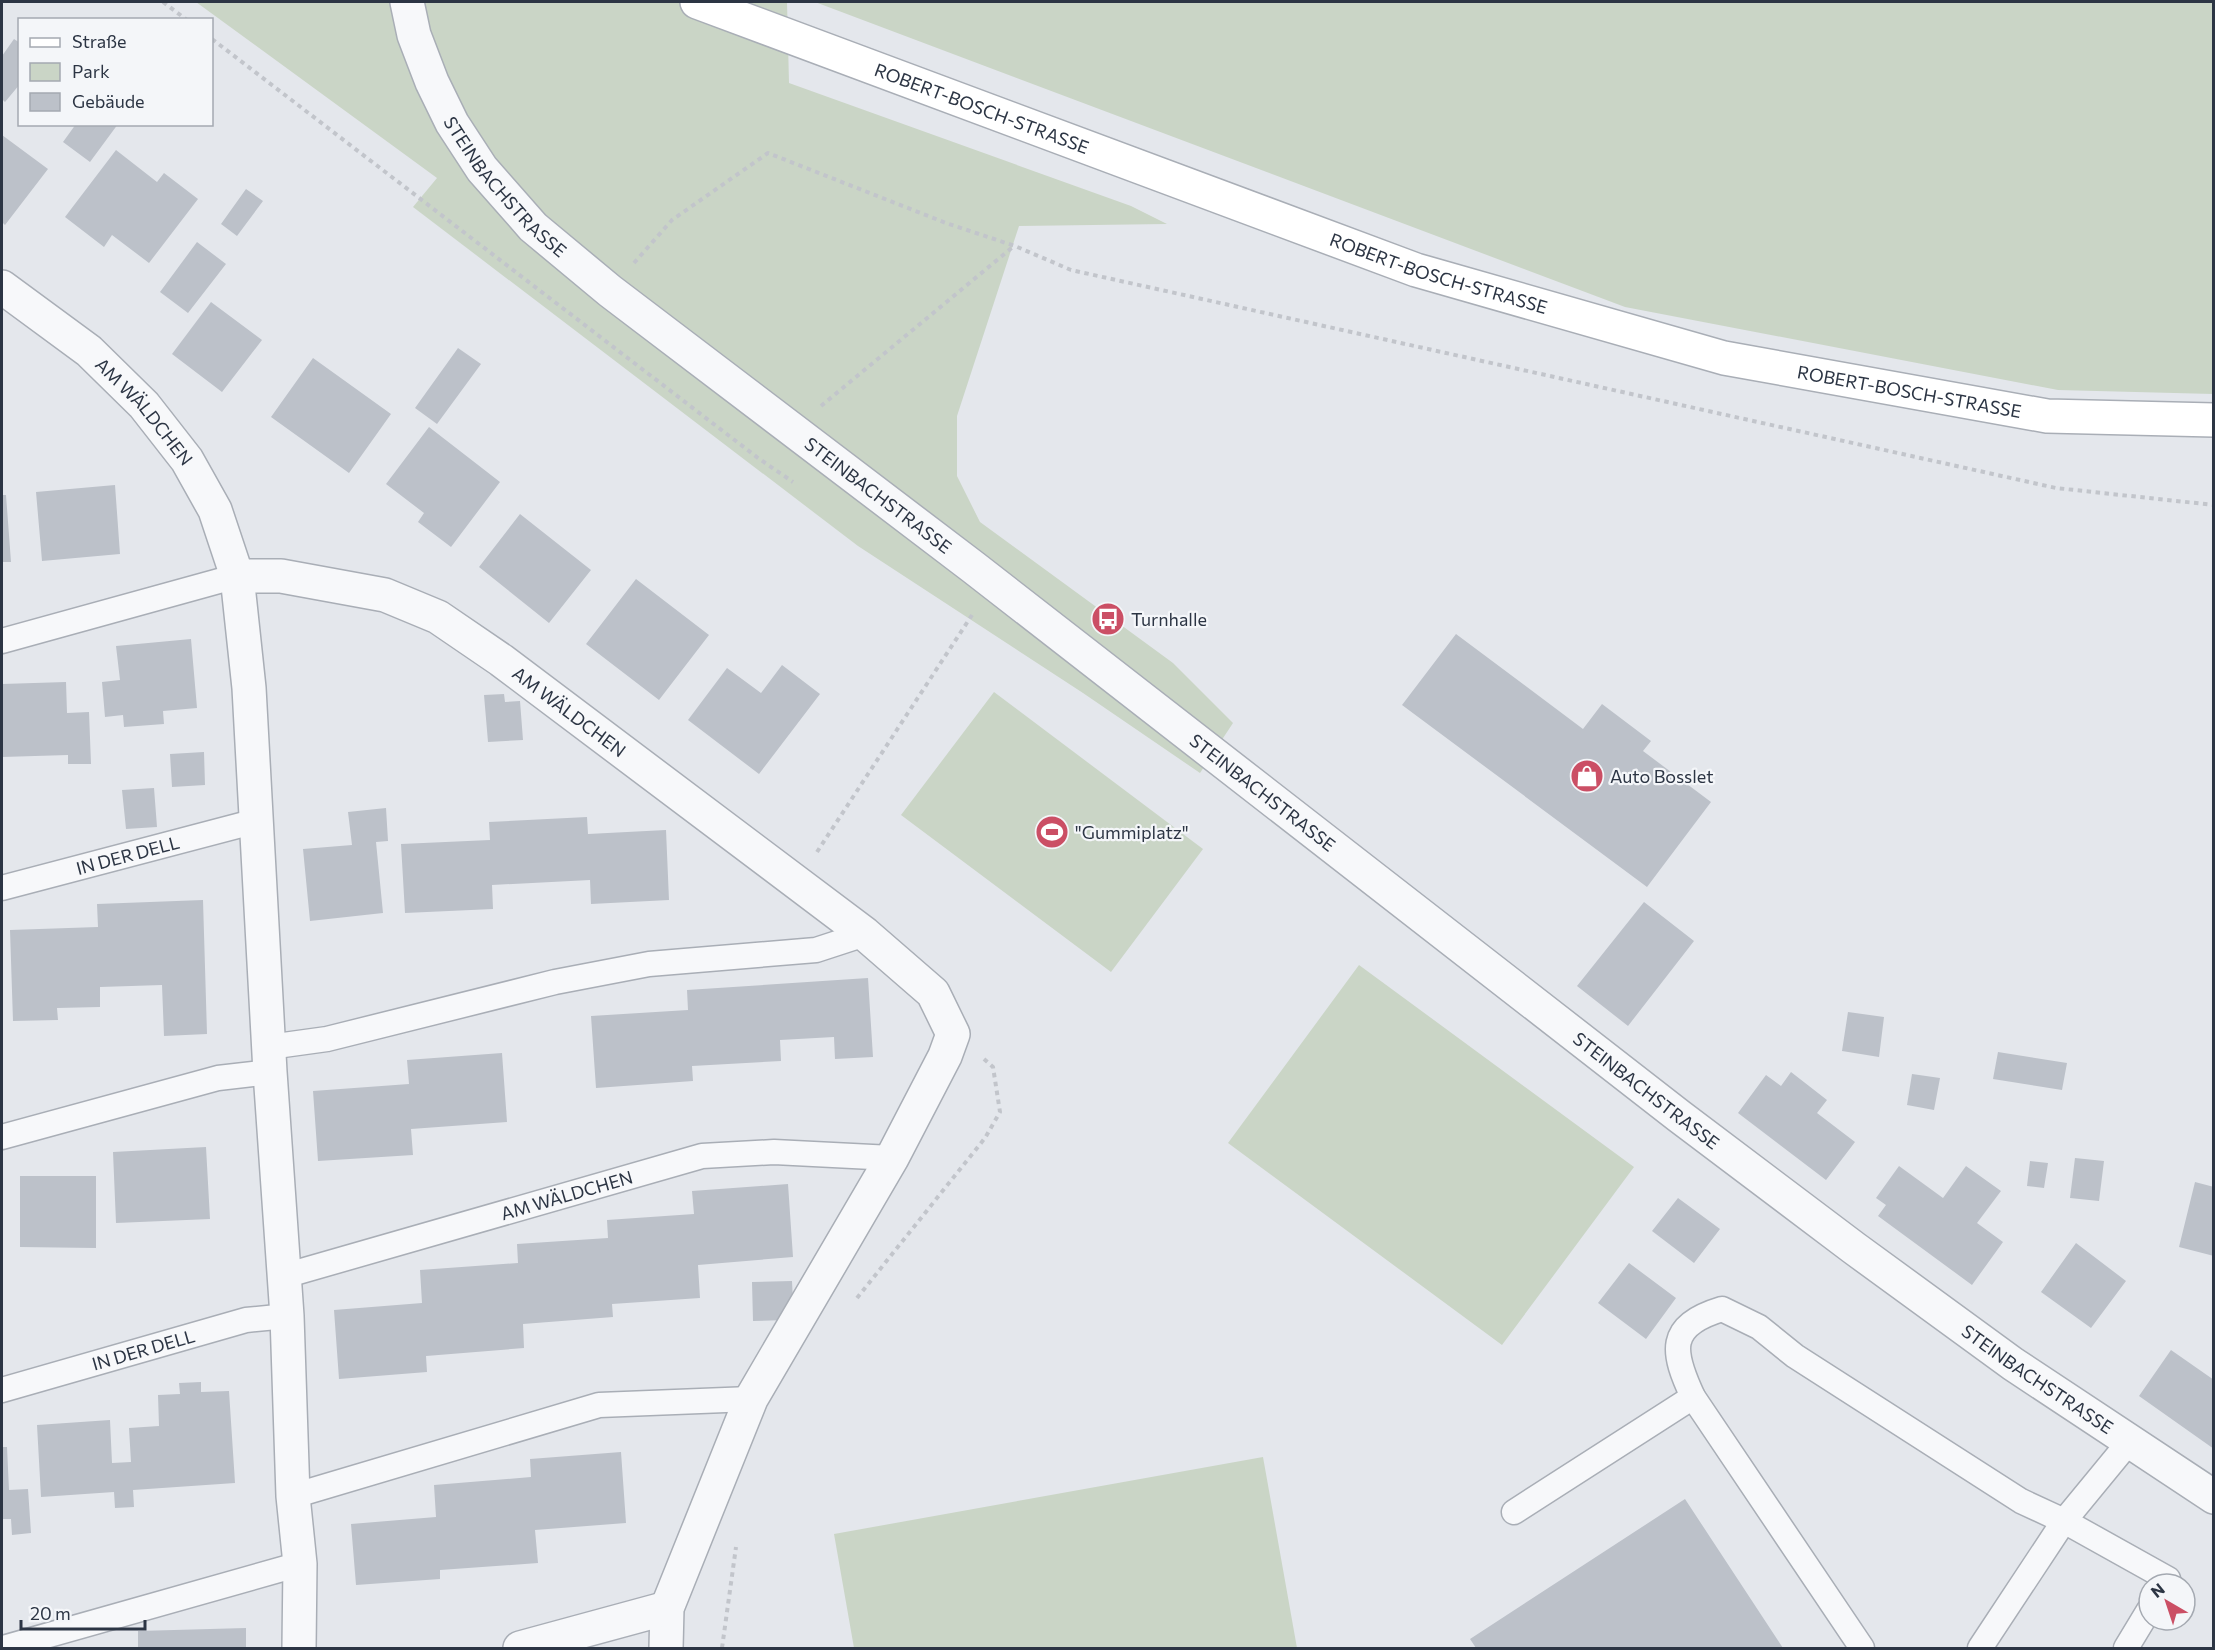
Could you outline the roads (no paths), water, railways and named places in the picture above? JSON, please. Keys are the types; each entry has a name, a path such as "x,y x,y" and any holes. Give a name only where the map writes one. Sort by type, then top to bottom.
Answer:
{"main road":[{"name":"ROBERT-BOSCH-STRASSE","path":"697,2 1416,270 1724,358 2047,416 2214,420"}],"street":[{"name":"STEINBACHSTRASSE","path":"407,2 414,35 432,82 452,123 482,169 533,227 610,291 993,583 1762,1178 2004,1358 2214,1497"},
{"name":"AM WÄLDCHEN","path":"2,288 88,351 144,405 187,460 215,510 237,576 249,688 269,1059 287,1316 293,1496 300,1564 299,1648"},
{"name":"AM WÄLDCHEN","path":"237,576 281,576 385,595 438,617 501,660 797,882 865,934 933,993 953,1034 945,1056 892,1158"},
{"path":"666,1648 668,1608 751,1399 892,1158"},
{"path":"520,1648 668,1608"}],"lane":[{"path":"2,640 237,576"},
{"name":"IN DER DELL","path":"2,888 256,821"},
{"path":"2,1137 218,1078 327,1039 555,982 639,966 816,950 865,934"},
{"name":"AM WÄLDCHEN","path":"284,1276 702,1156 774,1152 892,1158"},
{"path":"1862,1648 1693,1397 1678,1366 1677,1352 1682,1333 1697,1317 1722,1309 1759,1327 1796,1356 1974,1473 2021,1501 2064,1521 2155,1572"},
{"name":"IN DER DELL","path":"2,1390 246,1320 287,1316"},
{"path":"1514,1512 1693,1397"},
{"path":"293,1496 598,1406 751,1399"},
{"path":"1980,1648 2064,1521 2129,1442"},
{"path":"3,1648 300,1564"},
{"path":"2126,1648 2137,1630"}],"place":[{"name":"Turnhalle","path":"1108,619"},
{"name":"Auto Bosslet","path":"1587,776"},
{"name":"\"Gummiplatz\"","path":"1052,832"}]}
